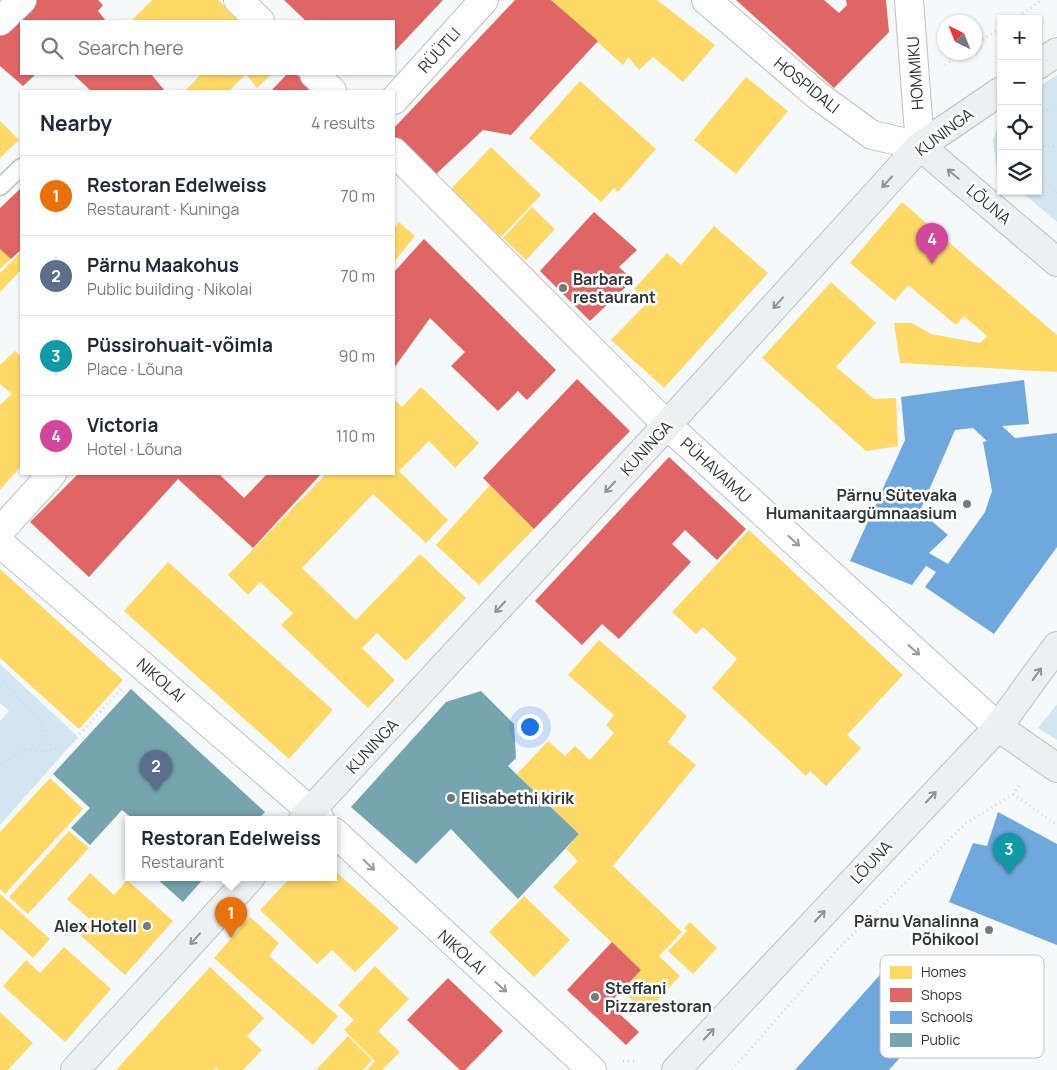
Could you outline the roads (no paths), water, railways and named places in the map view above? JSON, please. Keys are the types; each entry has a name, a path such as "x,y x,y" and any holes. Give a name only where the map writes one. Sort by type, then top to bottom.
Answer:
{"street":[{"path":"0,22 22,0"},
{"path":"238,0 259,20"},
{"name":"RÜÜTLI","path":"395,99 484,0"},
{"name":"HOSPIDALI","path":"706,0 817,95 872,135 920,146"},
{"name":"HOMMIKU","path":"909,0 920,146"},
{"path":"1042,62 1057,52"},
{"path":"315,75 331,90"},
{"name":"KUNINGA","path":"312,816 920,146 997,93"},
{"name":"LÕUNA","path":"920,146 1057,262"},
{"name":"PÜHAVAIMU","path":"395,153 667,425 998,727 1049,762"},
{"path":"0,531 51,475"},
{"name":"NIKOLAI","path":"0,543 143,664 312,816"},
{"name":"LÕUNA","path":"676,1070 998,727 1057,646"},
{"name":"NIKOLAI","path":"337,835 592,1070"},
{"path":"76,1070 247,881"}],"lane":[{"path":"0,187 20,168"}],"place":[{"name":"Victoria","path":"932,264"},
{"name":"Barbara restaurant","path":"563,288"},
{"name":"Pärnu Sütevaka Humanitaargümnaasium","path":"967,504"},
{"name":"Pärnu Maakohus","path":"156,791"},
{"name":"Elisabethi kirik","path":"451,798"},
{"name":"Püssirohuait-võimla","path":"1009,874"},
{"name":"Alex Hotell","path":"147,926"},
{"name":"Pärnu Vanalinna Põhikool","path":"989,930"},
{"name":"Restoran Edelweiss","path":"231,938"},
{"name":"Steffani Pizzarestoran","path":"595,997"}]}
